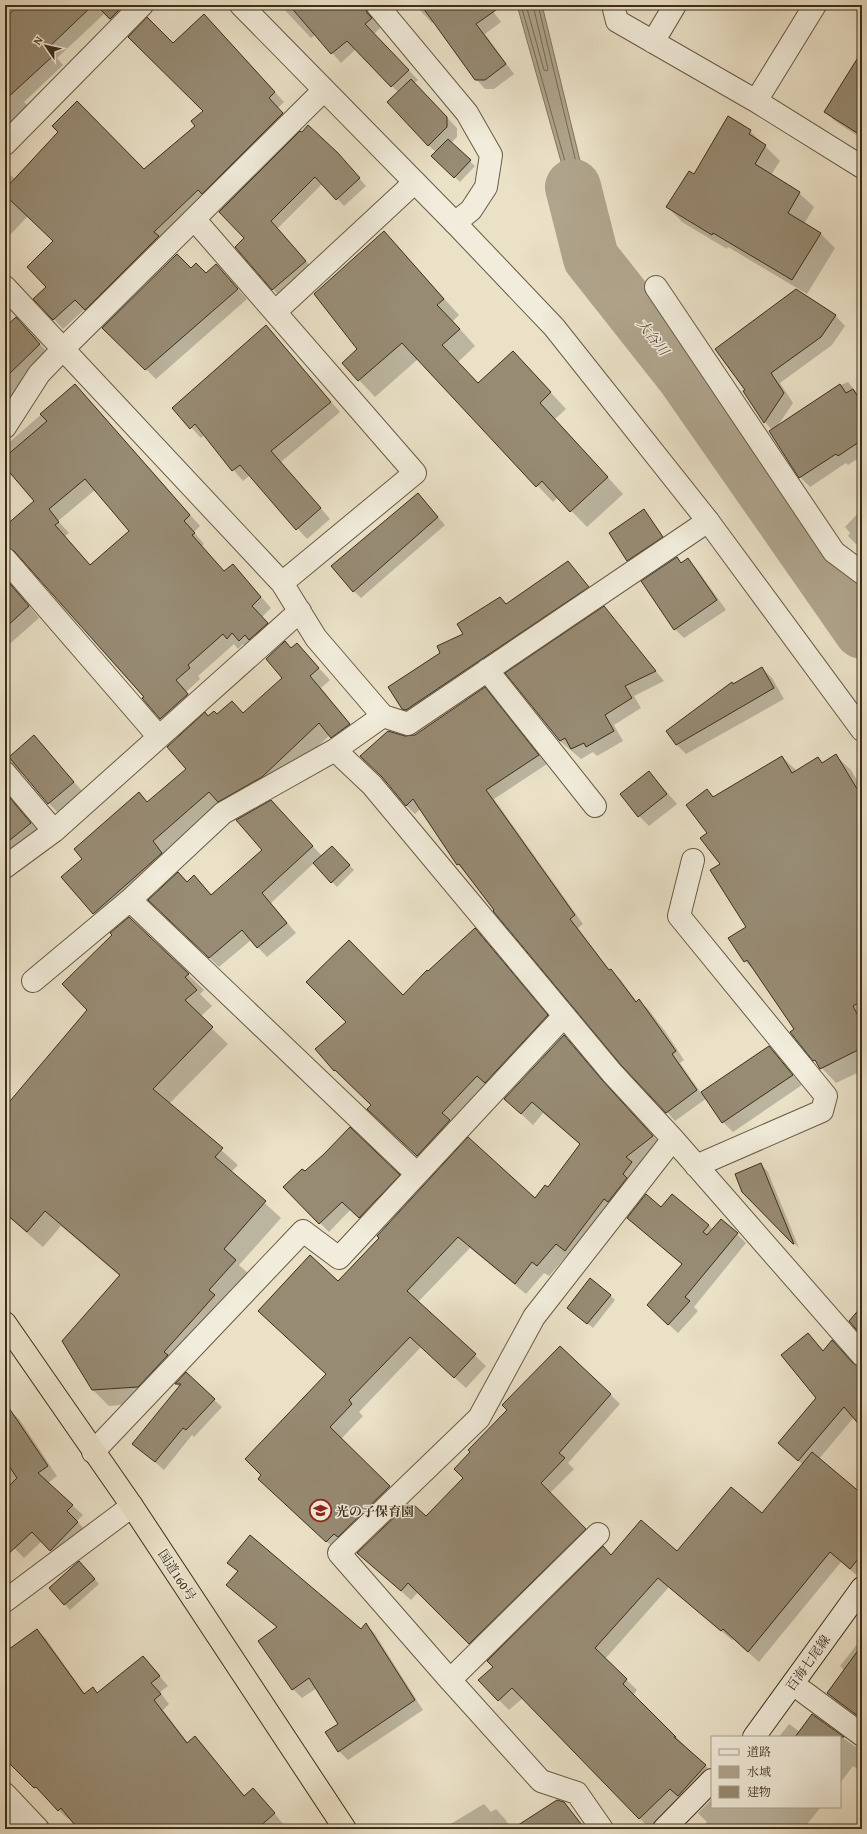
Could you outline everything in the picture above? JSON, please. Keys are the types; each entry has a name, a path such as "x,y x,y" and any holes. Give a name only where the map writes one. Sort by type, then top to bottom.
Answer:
{"highway":[{"name":"国道160号","path":"5,1323 93,1452 132,1506 345,1829"}],"street":[{"path":"5,144 142,5"},
{"path":"241,5 455,223 554,327 708,521 862,730"},
{"path":"377,5 467,113 491,155 486,187 471,210 455,223"},
{"path":"612,5 617,21 756,102 862,167"},
{"path":"653,42 675,5"},
{"path":"756,102 816,5"},
{"path":"5,428 38,374 324,90"},
{"path":"275,312 415,182"},
{"path":"194,219 415,473 282,583"},
{"path":"5,287 282,583 316,638 382,716 408,724 708,521"},
{"path":"656,287 834,552 862,573"},
{"path":"5,559 159,737"},
{"path":"5,867 54,830 300,611"},
{"path":"487,670 595,806"},
{"path":"33,981 130,900 223,813 336,750 382,716"},
{"path":"336,750 372,785 612,1073 673,1139 862,1355"},
{"path":"5,773 54,830"},
{"path":"693,860 679,916 826,1096 822,1111 696,1166"},
{"path":"130,900 418,1174"},
{"path":"93,1452 303,1231 339,1258 564,1016"},
{"path":"602,1829 577,1793 540,1781 339,1553 479,1418 534,1317 673,1139"},
{"path":"5,1601 132,1506"},
{"path":"450,1680 598,1534"},
{"name":"百海七尾線","path":"755,1736 862,1588"},
{"path":"793,1684 862,1734"},
{"path":"664,1829 711,1781"},
{"path":"5,1794 12,1817 38,1829"}],"water":[{"path":"517,5 542,5 602,251 591,268"}],"building":[{"path":"19,5 93,5 48,48 54,55 5,100 5,18"},
{"path":"96,5 124,5 110,19"},
{"path":"289,5 365,5 367,13 372,18 365,24 409,70 391,87 347,41 331,54"},
{"path":"421,5 503,5 476,24 506,64 485,80 475,80"},
{"path":"204,14 275,92 269,98 283,113 202,194 198,190 154,232 159,236 85,310 75,300 53,320 33,299 46,287 27,267 53,241 5,195 5,189 58,132 52,126 77,101 144,169 195,126 191,121 203,111 128,37 147,17 173,43"},
{"path":"862,51 862,136 824,112"},
{"path":"411,79 447,117 447,127 428,146 387,102"},
{"path":"728,116 751,130 749,134 766,145 755,164 800,192 788,213 821,233 792,280 666,207 689,171 694,174"},
{"path":"308,125 338,153 360,178 336,200 315,177 271,221 306,261 272,290 235,247 244,238 219,212 300,131 302,132"},
{"path":"448,139 471,160 454,178 431,156"},
{"path":"384,231 444,299 437,305 460,329 442,345 478,383 513,351 551,392 540,403 608,477 570,512 542,481 536,487 402,343 358,381 342,363 357,349 314,294"},
{"path":"177,254 191,268 196,263 206,273 216,264 238,289 145,370 102,328"},
{"path":"796,289 836,315 821,337 771,373 784,393 764,423 743,391 745,390 715,349"},
{"path":"16,317 40,344 5,378 5,327"},
{"path":"266,325 331,402 271,451 321,508 296,530 240,465 232,471 195,424 190,429 172,408"},
{"path":"75,384 190,515 184,521 195,533 192,535 224,571 233,564 261,597 252,606 268,623 249,640 245,635 239,641 232,633 227,639 223,634 188,665 190,668 176,680 188,694 160,719 142,698 144,697 14,551 5,547 5,526 34,501 5,467 5,457 47,421 40,414","holes":["85,479 129,531 90,565 55,525 59,522 49,509"]},
{"path":"840,384 846,393 853,389 862,403 862,440 838,456 836,454 799,478 769,431"},
{"path":"418,493 438,517 353,592 331,566"},
{"path":"644,509 663,537 627,561 609,533"},
{"path":"677,557 681,563 688,558 717,600 674,630 641,581"},
{"path":"568,561 589,587 406,710 402,709 388,687 440,653 437,646 463,634 457,624 500,597 506,604"},
{"path":"5,578 29,606 5,628"},
{"path":"604,606 656,671 625,686 632,698 605,715 614,731 586,747 584,743 571,749 565,738 560,741 505,673"},
{"path":"285,641 291,648 297,643 319,668 310,676 350,724 331,738 319,723 262,777 218,802 209,792 153,841 162,853 93,914 61,877 82,859 74,849 139,792 147,802 186,769 167,747 205,712 208,716 214,711 217,714 232,701 243,713 282,678 266,659"},
{"path":"762,667 774,688 676,745 666,731 732,682 733,684"},
{"path":"485,687 539,755 486,790 575,915 570,919 609,970 611,969 636,1002 639,999 676,1051 672,1054 697,1090 666,1113 621,1065 493,911 494,910 459,864 457,865 413,799 406,806 382,777 360,756 388,731 405,736 415,735"},
{"path":"34,735 74,782 48,804 9,757"},
{"path":"836,754 862,797 862,1001 853,1006 862,1023 862,1048 820,1069 815,1060 813,1061 790,1032 794,1029 747,960 744,962 728,938 746,927 710,870 720,864 700,838 707,833 686,805 707,789 713,797 782,756 792,773 818,757 822,763"},
{"path":"649,771 667,794 638,817 620,794"},
{"path":"5,792 31,823 5,844"},
{"path":"271,800 313,846 262,893 287,923 257,948 242,930 209,958 148,900 178,872 187,882 194,875 211,895 262,850 236,820"},
{"path":"332,846 350,865 331,883 313,863"},
{"path":"129,917 189,974 185,977 197,990 185,1000 213,1027 153,1089 223,1148 215,1157 266,1201 224,1249 236,1260 209,1290 215,1295 164,1352 168,1355 138,1387 92,1390 62,1341 120,1275 45,1211 27,1232 5,1213 5,1107 87,1010 62,984 112,935 110,933"},
{"path":"475,928 548,1015 485,1083 477,1076 442,1113 450,1120 417,1156 367,1109 371,1105 335,1070 334,1071 315,1049 346,1022 306,982 349,940 403,995 427,970 428,971"},
{"path":"564,1035 653,1136 626,1157 632,1162 623,1174 627,1178 608,1202 604,1199 565,1251 556,1244 537,1266 532,1262 515,1284 458,1237 407,1291 476,1354 454,1378 410,1337 349,1400 352,1404 330,1427 390,1486 338,1537 334,1534 326,1542 258,1479 261,1475 245,1459 326,1374 258,1311 310,1255 338,1281 379,1238 377,1236 468,1137 535,1198 545,1185 548,1187 580,1144 532,1102 521,1114 504,1099"},
{"path":"769,1046 793,1075 722,1123 701,1092"},
{"path":"350,1127 400,1175 359,1218 342,1202 319,1224 283,1187 302,1169 305,1171 324,1154"},
{"path":"761,1163 794,1244 742,1192 735,1174"},
{"path":"646,1194 661,1207 672,1194 709,1225 703,1232 707,1235 721,1219 738,1233 685,1297 690,1301 668,1325 647,1305 682,1264 627,1218"},
{"path":"590,1278 611,1295 587,1324 567,1308"},
{"path":"862,1306 862,1336 849,1321"},
{"path":"808,1333 823,1351 832,1340 853,1363 862,1367 862,1428 844,1407 798,1461 778,1443 816,1398 781,1355"},
{"path":"560,1346 611,1394 559,1453 565,1458 541,1483 586,1529 469,1644 408,1583 401,1591 357,1553 408,1504 412,1507 414,1505 426,1516 463,1478 454,1469 470,1452 468,1450 507,1410 502,1405"},
{"path":"186,1372 215,1399 186,1430 183,1428 155,1462 132,1444 181,1384 175,1384"},
{"path":"5,1402 48,1466 38,1473 73,1505 67,1511 78,1522 50,1551 32,1532 5,1557 5,1490 17,1478 5,1460"},
{"path":"812,1452 862,1494 862,1554 850,1569 830,1552 748,1652 723,1629 721,1631 658,1578 595,1648 627,1679 623,1684 676,1737 674,1737 706,1765 678,1796 670,1789 639,1819 512,1688 498,1701 478,1680 493,1667 487,1661 603,1546 611,1555 641,1520 677,1551 731,1487 762,1513"},
{"path":"250,1535 361,1629 366,1623 415,1700 338,1752 325,1732 338,1724 309,1678 292,1690 258,1641 277,1627 226,1585 238,1571 227,1563"},
{"path":"79,1561 95,1579 64,1605 49,1588"},
{"path":"37,1629 84,1694 93,1687 97,1693 143,1656 160,1676 151,1683 161,1694 154,1700 187,1743 195,1736 244,1796 253,1788 275,1813 257,1829 78,1829 61,1808 58,1811 36,1787 34,1788 5,1759 5,1652"},
{"path":"862,1645 862,1719 827,1693"},
{"path":"812,1714 844,1737 841,1736 796,1736"},
{"path":"557,1800 564,1802 585,1829 512,1829"}],"waterway":[{"name":"大谷川","path":"573,187 591,258 685,377 862,631"},
{"path":"839,597 862,598"}],"place":[{"name":"光の子保育園","path":"321,1511"}]}
